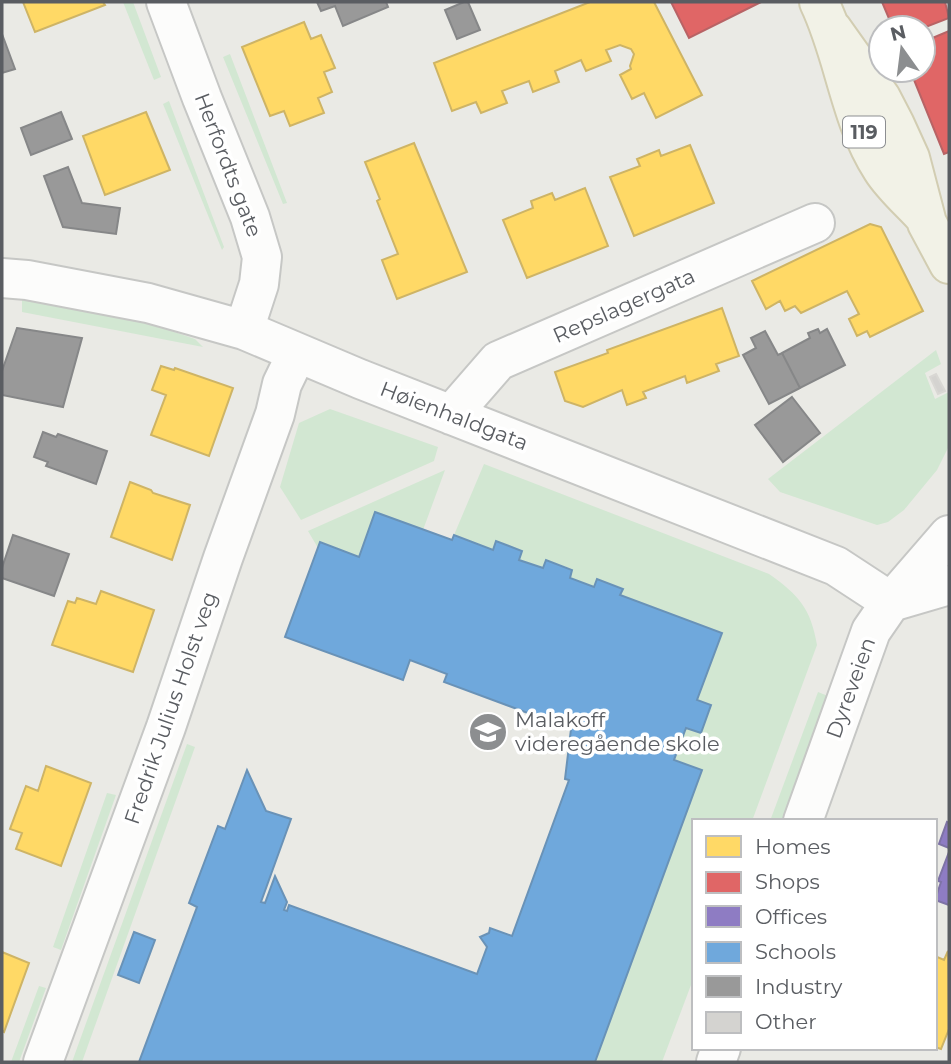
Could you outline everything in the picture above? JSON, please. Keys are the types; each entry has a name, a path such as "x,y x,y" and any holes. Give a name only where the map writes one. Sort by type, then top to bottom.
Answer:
{"main road":[{"name":"119","path":"826,15 854,111 866,138 883,170 934,218 949,264"}],"street":[{"name":"Herfordts gate","path":"166,2 250,217 262,257 259,284 244,330"},
{"name":"Repslagergata","path":"451,415 498,361 815,223"},
{"name":"Høienhaldgata","path":"2,278 27,280 148,303 244,330 451,415 836,566 891,603"},
{"name":"Fredrik Julius Holst veg","path":"43,1062 166,727 275,414 282,384 297,353"},
{"name":"Dyreveien","path":"804,819 871,631 891,603 949,535"},
{"path":"891,603 949,585"}],"green space":[{"path":"123,2 133,2 161,77 154,80"},
{"path":"230,54 287,203 283,204 223,57"},
{"path":"169,101 224,247 222,250 163,104"},
{"path":"22,297 122,314 195,339 203,347 22,312"},
{"path":"936,350 941,364 925,373 935,399 949,392 949,446 937,470 904,510 888,522 877,525 780,492 768,479"},
{"path":"330,409 438,447 434,461 301,520 280,487 299,423"},
{"path":"484,464 769,574 796,596 811,622 817,645 753,819 692,819 692,982 662,1062 595,1062 702,771 674,760 686,728 701,733 711,705 697,700 620,595 622,588 597,579 594,587 570,578 572,569 546,560 543,568 519,560 496,542 493,550 454,535"},
{"path":"445,470 423,530 375,513 359,557 321,542 318,548 308,531"},
{"path":"818,692 828,696 786,819 771,819"},
{"path":"187,744 195,747 82,1062 72,1062"},
{"path":"107,793 116,795 61,950 53,947"},
{"path":"39,986 46,988 19,1062 11,1062"}],"building: Homes":[{"path":"23,2 103,2 105,5 35,32"},
{"path":"590,2 654,2 702,95 656,118 644,93 632,99 620,75 631,69 634,54 631,49 620,45 606,50 611,61 586,71 581,60 555,71 559,82 533,92 529,81 502,91 507,103 481,113 476,102 452,111 434,63"},
{"path":"304,22 311,39 321,35 335,68 324,72 332,92 318,98 324,113 290,126 284,111 270,116 242,47"},
{"path":"146,112 170,170 105,195 83,136"},
{"path":"414,143 467,272 397,299 382,260 398,254 365,162"},
{"path":"690,145 714,203 634,236 610,177 640,166 637,159 659,150 661,156"},
{"path":"585,188 608,246 527,278 503,220 533,208 531,201 552,193 555,200"},
{"path":"870,224 881,227 923,311 870,337 867,331 857,336 849,319 859,314 847,291 801,313 795,306 785,311 780,301 766,309 752,281"},
{"path":"722,308 739,356 716,364 719,371 687,383 685,376 643,392 646,398 627,405 622,390 583,407 565,401 555,372"},
{"path":"161,366 174,370 175,368 233,388 209,456 151,435 166,395 152,390"},
{"path":"130,482 190,505 172,560 111,537"},
{"path":"101,591 154,610 133,672 52,645 68,601 75,603 77,598 96,604"},
{"path":"46,766 91,783 61,866 16,849 22,833 10,829 26,786 38,791"},
{"path":"948,951 949,1029 941,1049 937,1048 937,957 944,960"},
{"path":"2,952 29,963 4,1032 2,1031"}],"building: Shops":[{"path":"671,2 761,2 689,38"},
{"path":"882,2 945,2 949,18 937,23 937,14 887,14"},
{"path":"949,31 949,152 944,154 916,84 937,84 937,36"}],"building: Offices":[{"path":"947,822 949,823 949,848 939,844"},
{"path":"949,852 949,905 937,901 941,882 938,881"}],"building: Schools":[{"path":"375,512 452,540 454,535 493,550 496,541 522,551 519,560 543,568 546,560 572,570 570,578 594,587 597,579 623,589 620,595 722,633 697,700 711,705 701,733 686,728 674,760 702,770 595,1062 139,1062 197,907 189,903 218,826 225,829 247,770 266,811 291,819 261,902 265,903 275,876 287,902 284,910 287,911 289,905 477,974 487,947 480,937 489,933 490,928 512,936 569,780 565,779 571,729 444,682 447,674 410,660 403,680 285,637 320,542 359,557"},
{"path":"134,932 155,940 139,983 118,975"}],"building: Industry":[{"path":"317,2 386,2 388,7 343,26 335,6 321,11"},
{"path":"468,2 480,30 457,39 445,10"},
{"path":"2,34 15,69 2,73"},
{"path":"61,112 72,139 31,155 21,128"},
{"path":"68,167 82,203 120,208 116,234 63,227 44,176"},
{"path":"17,328 82,338 63,407 2,395 2,371"},
{"path":"818,329 820,333 827,329 845,365 800,388 782,353 810,338 808,333"},
{"path":"765,331 778,355 782,353 800,388 769,404 743,355 756,348 751,338"},
{"path":"792,397 820,433 783,462 755,425"},
{"path":"43,432 56,437 58,434 107,451 96,484 46,466 48,462 34,457"},
{"path":"13,535 69,554 54,596 2,578 2,568"}],"building: Other":[{"path":"936,374 945,391 938,394 930,377"}],"place":[{"name":"Malakoff videregående skole","path":"488,732"}]}
